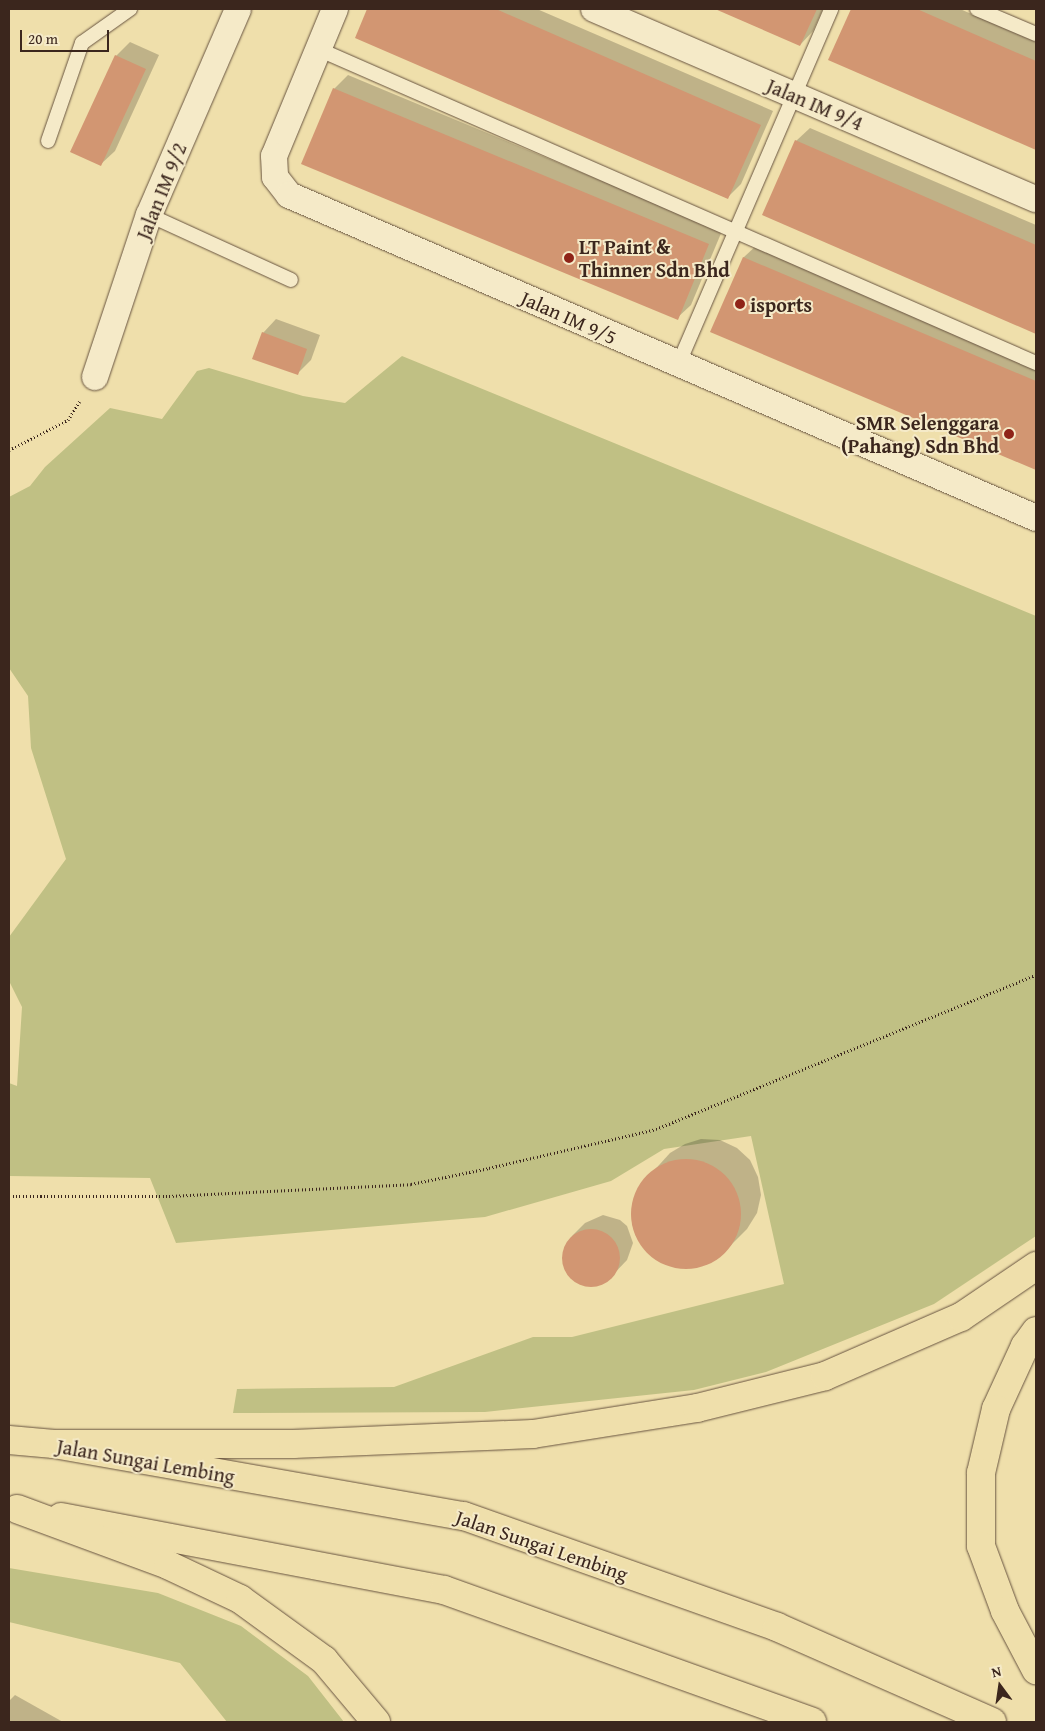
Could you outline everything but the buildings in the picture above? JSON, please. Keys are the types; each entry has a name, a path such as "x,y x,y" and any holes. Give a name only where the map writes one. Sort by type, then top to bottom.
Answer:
{"main road":[{"path":"54,1444 293,1444 533,1434 697,1408 825,1376 961,1317 1036,1266"},
{"path":"1036,1331 1025,1346 996,1409 981,1473 981,1546 1004,1611 1036,1670"},
{"name":"Jalan Sungai Lembing","path":"9,1440 54,1444 464,1516 777,1627 992,1722"},
{"path":"13,1509 168,1565 240,1599 324,1660 376,1722"},
{"path":"13,1509 444,1590 812,1722"}],"street":[{"name":"Jalan IM 9/2","path":"95,377 149,215 238,9"},
{"name":"Jalan IM 9/5","path":"335,9 274,156 275,177 289,195 678,365 1036,518"},
{"name":"Jalan IM 9/4","path":"594,9 1036,199"}],"lane":[{"path":"48,141 82,43 130,9"},
{"path":"678,365 831,9"},
{"path":"977,9 1036,34"},
{"path":"318,49 1036,364"},
{"path":"149,215 291,280"}],"path":[{"path":"9,450 68,420 95,377"},
{"path":"9,1196 169,1196 343,1188 411,1184 489,1168 656,1129 1036,975"}],"green space":[{"path":"402,356 1036,616 1036,1236 934,1304 766,1372 694,1390 485,1412 233,1413 237,1389 394,1387 533,1337 572,1337 784,1284 751,1136 664,1149 611,1181 485,1217 176,1243 150,1178 9,1176 9,1083 17,1086 22,1007 9,981 9,937 66,859 31,748 28,696 9,668 9,497 30,486 45,467 110,408 162,419 197,371 209,368 303,396 345,403"},
{"path":"9,1568 158,1593 241,1626 308,1676 344,1722 227,1722 180,1663 9,1622"}],"place":[{"name":"LT Paint & Thinner Sdn Bhd","path":"569,258"},
{"name":"isports","path":"740,304"},
{"name":"SMR Selenggara (Pahang) Sdn Bhd","path":"1009,434"}]}
